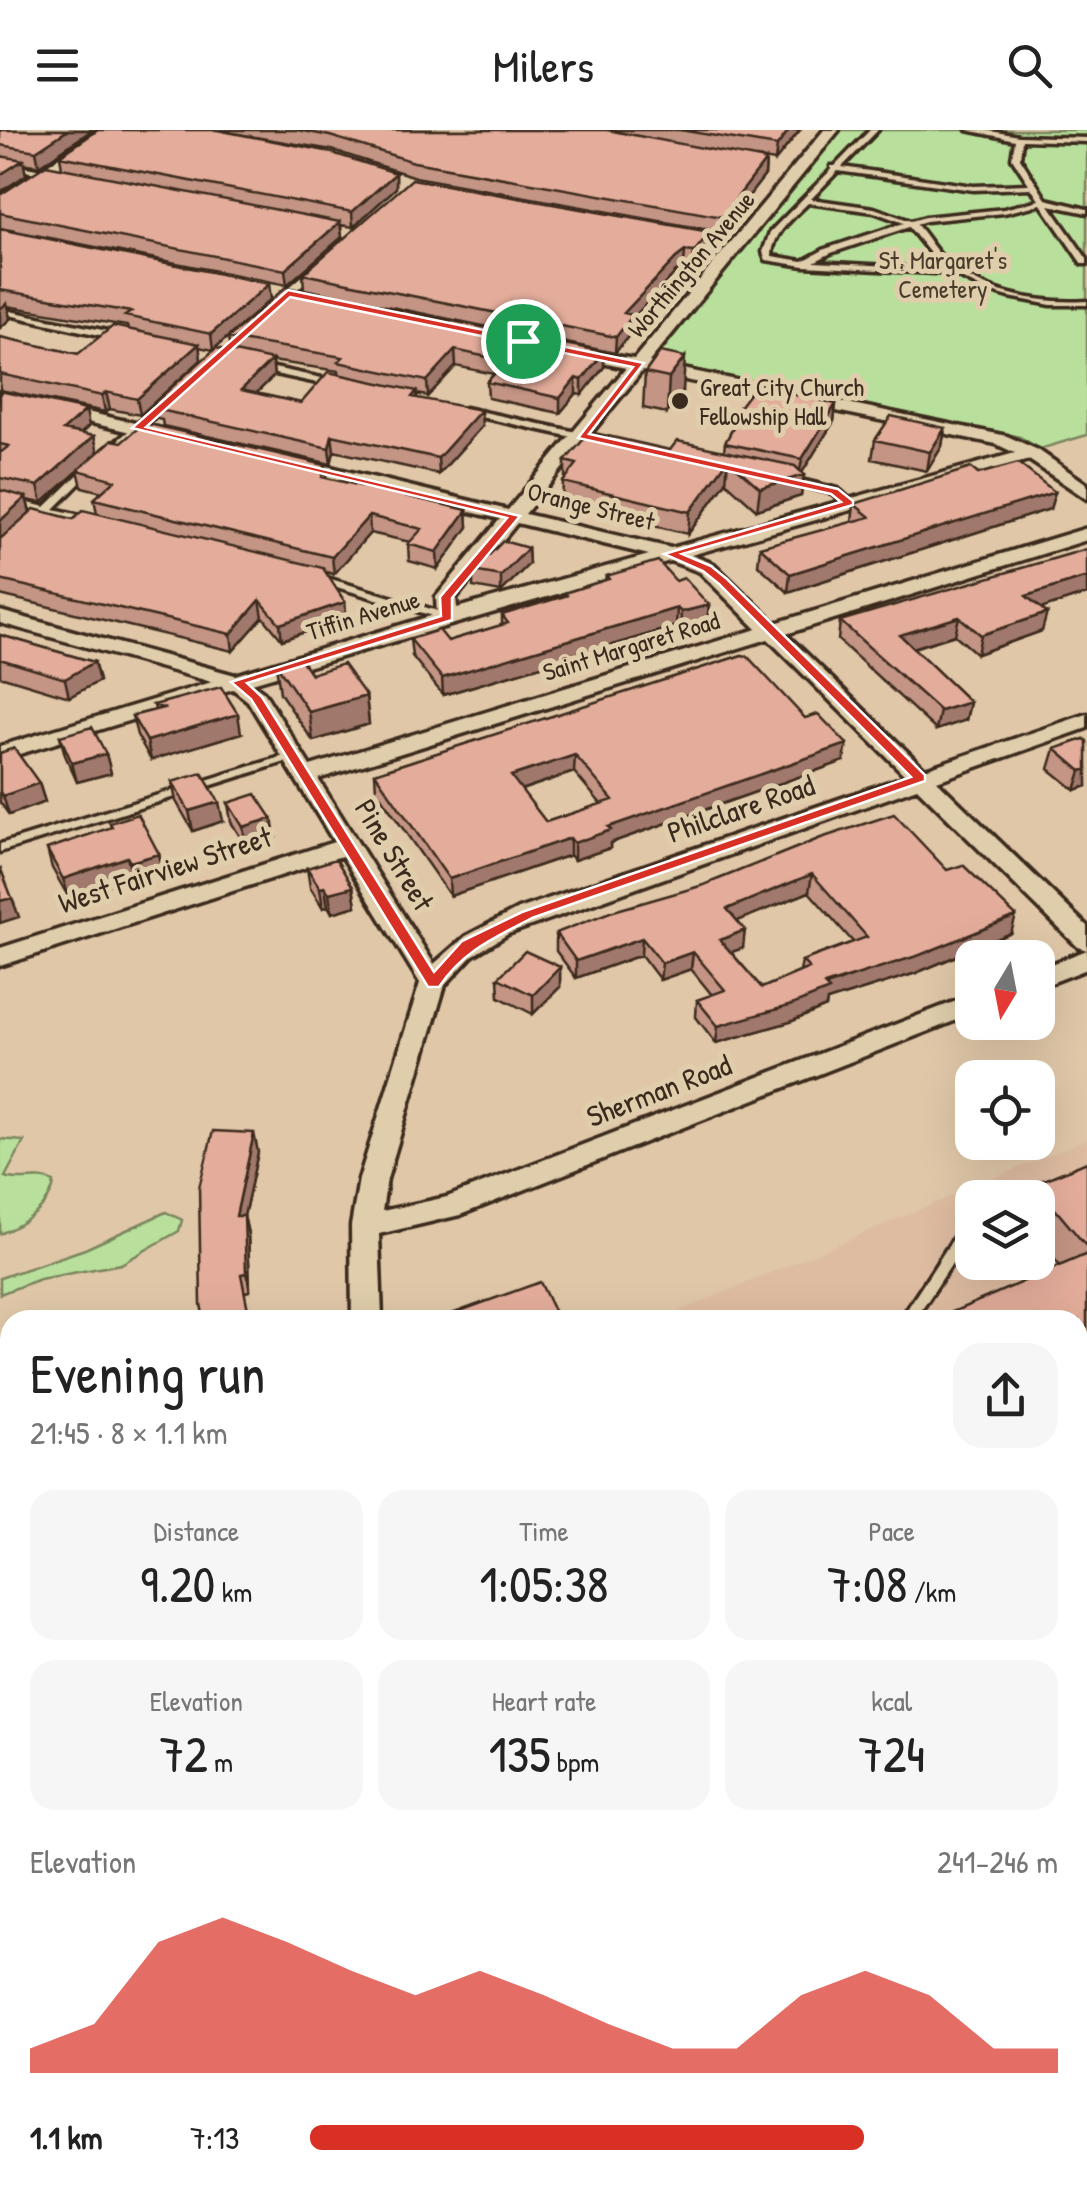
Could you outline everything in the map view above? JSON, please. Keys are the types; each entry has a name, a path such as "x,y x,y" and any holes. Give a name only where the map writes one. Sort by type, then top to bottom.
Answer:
{"street":[{"path":"0,204 108,130"},
{"name":"Worthington Avenue","path":"448,618 446,597 515,516 590,438 640,365 832,130"},
{"path":"779,170 798,173"},
{"path":"722,241 741,244"},
{"path":"271,298 288,293 308,297"},
{"path":"542,345 1000,440 1032,454 1087,493"},
{"path":"0,396 194,442"},
{"name":"Tiffin Avenue","path":"0,752 448,618 1032,454"},
{"name":"Orange Street","path":"270,459 670,554 707,568 1087,940"},
{"name":"Saint Margaret Road","path":"300,765 772,631 1087,534"},
{"path":"0,617 238,682"},
{"name":"Pine Street","path":"238,682 256,697 433,983"},
{"name":"Philclare Road","path":"433,983 467,945 527,915 1087,721"},
{"name":"West Fairview Street","path":"0,958 351,845"},
{"path":"1055,971 1087,959"},
{"path":"368,1310 365,1226 373,1179 433,983"},
{"name":"Sherman Road","path":"365,1226 450,1207 955,1011"}],"lane":[{"path":"874,130 772,234 766,252 769,258 804,264 955,272"},
{"path":"972,130 1018,138 1087,140"},
{"path":"1018,138 1016,158 1086,262 1082,267 1087,274"},
{"path":"0,164 65,176"},
{"path":"834,168 972,188 1033,186"},
{"path":"804,200 886,214 911,224 939,260 955,272 1015,295 1072,305 1087,303"},
{"path":"804,264 828,251 911,224 1004,212 1043,201 1087,211"},
{"path":"288,293 330,258"},
{"path":"0,311 131,338"},
{"path":"237,363 352,387"},
{"path":"24,531 89,469 178,394"},
{"path":"448,408 590,438"},
{"path":"768,476 834,491 849,503"},
{"path":"0,499 101,523"},
{"path":"300,574 335,581 448,618"},
{"path":"0,848 300,765"},
{"path":"914,1310 955,1247"}],"shaded area":[{"path":"1087,1139 1087,1310 683,1310 955,1195 955,1280 1055,1280 1055,1180 990,1180 1037,1160 1055,1160 1055,1153"}],"green space":[{"name":"St. Margaret's Cemetery","path":"836,130 1087,130 1087,435 1040,449 1020,437 654,361"},
{"path":"0,1139 24,1141 5,1177 54,1182 41,1208 0,1234"},
{"path":"166,1212 182,1220 179,1231 121,1264 40,1279 0,1294 0,1278 85,1249"}],"building":[{"path":"0,130 68,130 36,151 0,145"},
{"path":"98,130 217,130 326,151 396,173 352,212 60,156"},
{"path":"298,130 607,130 766,160 722,217 414,162"},
{"path":"680,130 789,130 777,146"},
{"path":"0,156 23,160 0,175"},
{"path":"46,165 340,222 285,270 0,213 0,195"},
{"path":"412,179 710,232 694,252 685,251 676,258 624,313 633,315 616,337 303,274"},
{"path":"0,229 269,284 211,334 125,316 131,312 0,290"},
{"path":"286,287 604,352 582,380 576,378 560,398 487,382 506,361 455,350 427,381 338,362 343,357 228,338"},
{"path":"113,326 199,344 137,399 106,392 102,396 0,374 0,337 78,354"},
{"path":"216,348 272,360 241,390 301,403 328,372 417,391 412,397 481,410 438,458 332,435 329,448 160,410 165,405 154,403"},
{"path":"660,352 685,357 669,378 645,373"},
{"path":"755,386 836,404 802,459 725,443 744,408 739,407"},
{"path":"0,391 86,410 63,430 94,436 38,486 0,478 0,453 9,446 0,444"},
{"path":"891,416 945,428 930,452 875,440"},
{"path":"144,423 325,465 322,477 467,510 437,552 408,544 422,529 369,516 332,557 94,499 115,480 78,470 112,440 122,442"},
{"path":"590,432 670,450 677,441 795,466 804,475 760,488 728,460 690,512 563,482 577,464 565,461"},
{"path":"1018,463 1055,492 790,574 760,547 870,517 854,504 971,468 978,474"},
{"path":"0,490 26,497 0,521"},
{"path":"34,509 73,519 83,510 323,568 345,602 280,624 260,600 231,634 0,580 0,539"},
{"path":"503,541 528,548 501,576 473,571"},
{"path":"1087,549 1087,577 1026,596 1047,613 981,635 959,617 900,635 970,702 940,711 840,621"},
{"path":"658,561 676,581 684,578 709,605 681,612 677,608 442,678 410,639 439,630 448,641 508,623 502,615"},
{"path":"0,635 94,662 65,679 0,659"},
{"path":"742,655 805,718 818,714 847,744 608,827 611,830 574,843 570,838 449,879 375,773","holes":["575,755 613,800 546,822 511,776"]},
{"path":"300,658 311,674 343,664 366,696 309,712 276,664"},
{"path":"221,687 238,714 147,741 132,716 163,708 154,705"},
{"path":"92,727 106,754 72,763 60,736"},
{"path":"1084,739 1087,769 1081,771 1055,749"},
{"path":"14,748 39,783 3,796 0,753"},
{"path":"202,773 219,802 189,811 172,782"},
{"path":"256,794 272,818 243,827 228,803"},
{"path":"138,814 159,854 130,862 127,857 63,879 47,849"},
{"path":"894,814 947,870 963,865 1016,916 920,955 824,985 829,990 792,1005 718,1026 697,1000 725,990 693,952 662,963 642,938 576,961 556,933 610,912 704,885 821,838","holes":["812,874 867,937 802,961 809,968 762,988 720,940 745,930 727,909"]},
{"path":"336,859 353,887 329,893 325,887 320,888 307,868"},
{"path":"0,867 12,898 0,901"},
{"path":"525,951 560,967 533,995 498,978"},
{"path":"213,1131 254,1133 236,1216 244,1216 246,1273 241,1274 248,1310 202,1310 199,1188"},
{"path":"1087,1162 1087,1247 1055,1209 1055,1180 1044,1180"},
{"path":"1087,1254 1087,1310 957,1310 1027,1280 1055,1280 1055,1268"},
{"path":"540,1282 554,1310 463,1310"}],"place":[{"name":"Great City Church Fellowship Hall","path":"680,401"}],"route":[{"path":"288,293 523,341 640,365 582,436 784,478 834,491 849,503 670,554 707,568 723,581 920,778 527,915 467,945 433,983 256,697 238,682 448,618 446,597 515,516 138,428 288,293"}]}
